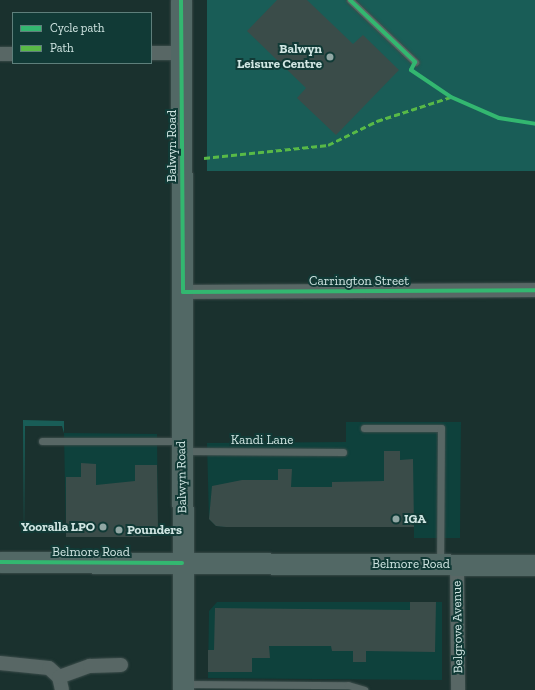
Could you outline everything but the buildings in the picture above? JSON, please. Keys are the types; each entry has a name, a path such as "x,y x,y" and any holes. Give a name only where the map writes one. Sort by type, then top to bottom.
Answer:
{"main road":[{"name":"Balwyn Road","path":"181,0 183,292 181,446 183,687"},
{"name":"Belmore Road","path":"0,562 535,565"}],"street":[{"path":"152,53 181,53"},
{"path":"0,54 12,54"},
{"name":"Carrington Street","path":"183,292 535,290"},
{"name":"Belgrove Avenue","path":"449,565 458,690"},
{"path":"0,663 41,664 61,683 90,666 121,665"}],"lane":[{"path":"350,0 415,62"},
{"path":"364,428 441,428 449,565"},
{"name":"Kandi Lane","path":"42,441 343,452"},
{"path":"183,687 348,685 364,690"}],"shaded area":[{"path":"207,0 535,0 535,171 207,171"},
{"path":"23,420 64,421 64,433 62,426 25,426 24,538"},
{"path":"346,422 461,422 460,538 414,538 414,527 226,527 216,526 209,519 207,443 346,442"},
{"path":"64,433 157,434 158,530 150,537 66,537"},
{"path":"217,602 442,602 442,680 208,678 209,611"}],"marked path":[{"path":"204,158 328,145 377,121 451,97"}],"cycle path":[{"path":"181,0 183,292 535,290"},
{"path":"350,0 415,62 411,70 451,97 499,118 535,124"},
{"path":"0,562 182,563"}],"place":[{"name":"Balwyn Leisure Centre","path":"330,57"},
{"name":"IGA","path":"396,519"},
{"name":"Yooralla LPO","path":"103,527"},
{"name":"Pounders","path":"119,530"}]}
